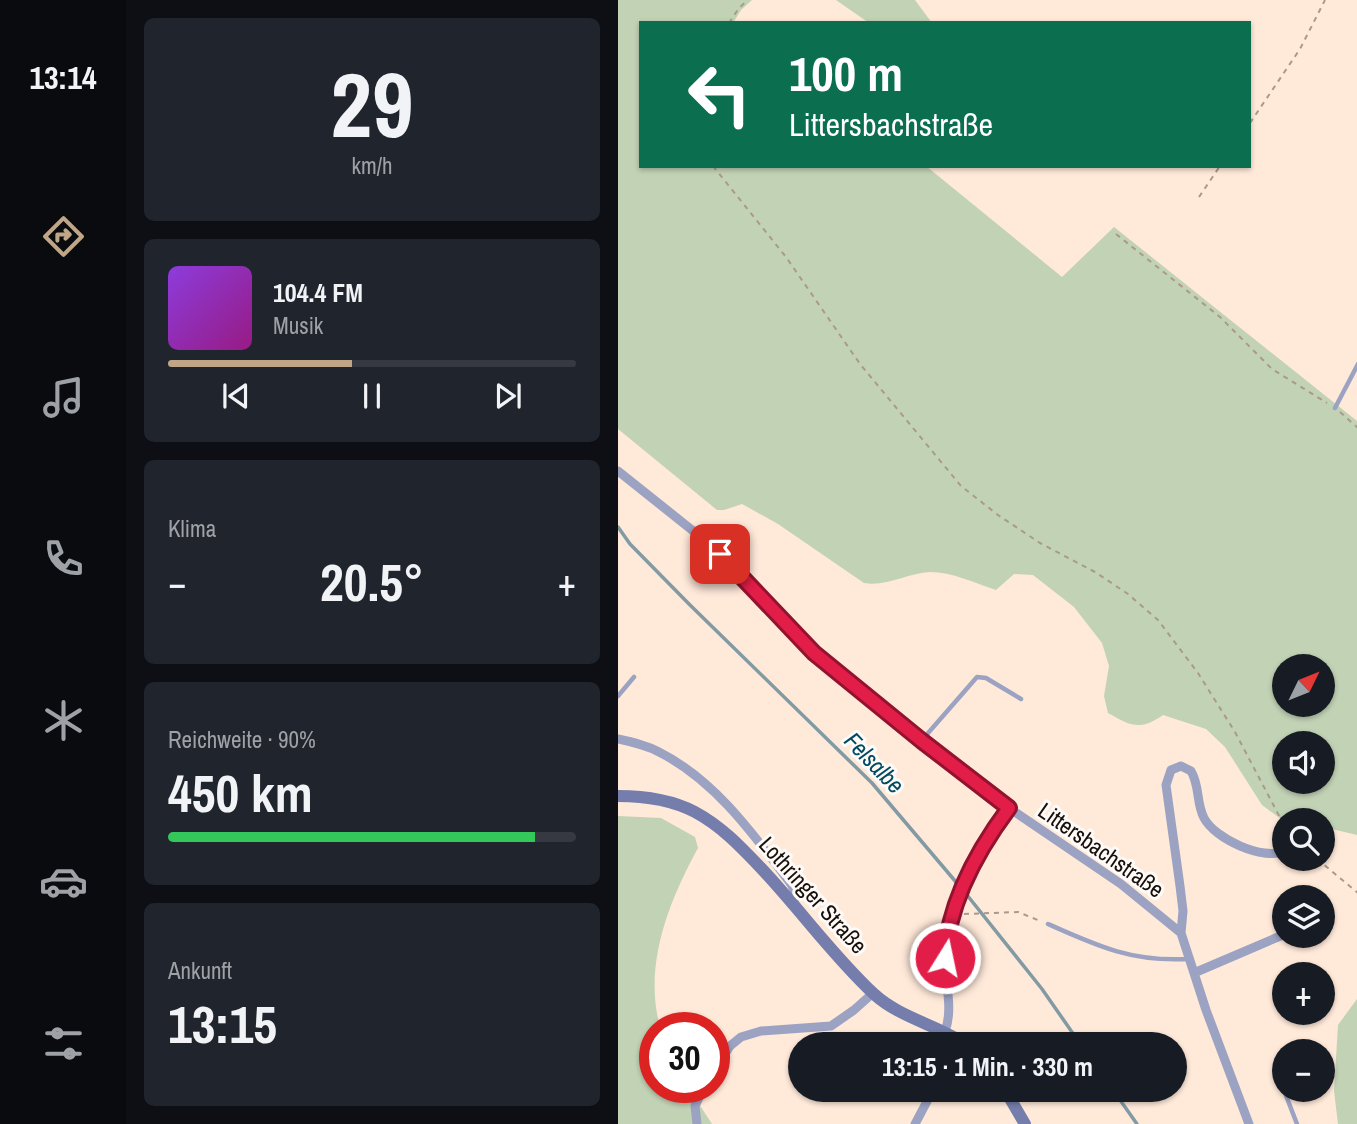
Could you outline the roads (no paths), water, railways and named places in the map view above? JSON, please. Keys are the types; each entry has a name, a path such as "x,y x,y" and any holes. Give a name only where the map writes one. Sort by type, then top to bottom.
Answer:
{"main road":[{"name":"Lothringer Straße","path":"618,796 655,799 677,805 707,818 723,829 794,903 873,993 893,1007 945,1031"},
{"path":"1012,1102 1025,1124"}],"street":[{"name":"Littersbachstraße","path":"618,471 707,542 814,653 1009,808 1121,884 1181,933"},
{"path":"618,739 642,745 671,758 721,799 758,840 791,884 795,892 794,903"},
{"path":"1249,1124 1188,959 1181,933 1183,911 1166,785 1171,770 1181,766 1191,771 1197,783 1201,812 1219,834 1234,843 1272,854"},
{"path":"945,1031 948,1017 946,944 953,914 985,844 1009,808"},
{"path":"1194,973 1272,940"},
{"path":"730,1048 741,1037 761,1031 831,1026 873,993"},
{"path":"915,1124 927,1102"},
{"path":"696,1103 697,1124"}],"lane":[{"path":"1335,408 1357,364"},
{"path":"618,696 634,677"},
{"path":"922,741 977,677 987,678 1021,699"},
{"path":"1048,924 1118,953 1188,959"},
{"path":"1289,1102 1298,1124"}],"waterway":[{"name":"Felsalbe","path":"618,527 630,544 690,605 872,783 967,895 1042,989 1072,1032"},
{"name":"Felsalbe","path":"1121,1102 1137,1124"}]}
